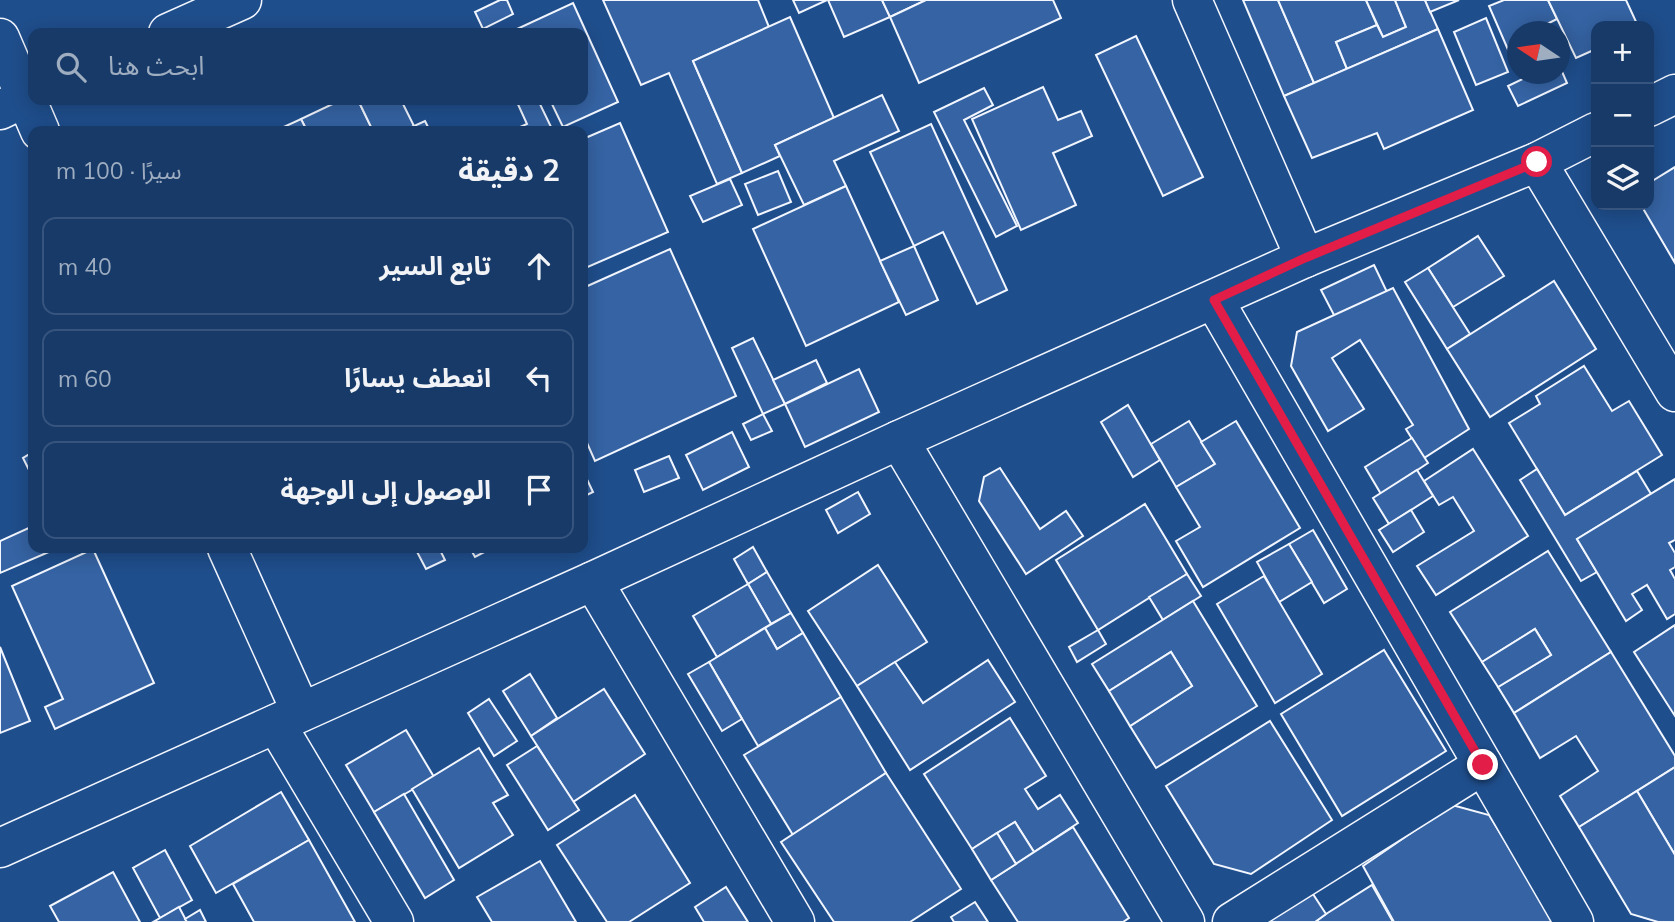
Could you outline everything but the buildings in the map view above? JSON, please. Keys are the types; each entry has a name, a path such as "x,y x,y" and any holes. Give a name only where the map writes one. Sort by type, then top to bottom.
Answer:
{"street":[{"path":"179,28 242,0"},
{"path":"1192,0 1305,258"},
{"path":"0,38 24,108"},
{"path":"1654,104 1675,94"},
{"path":"0,848 899,440 1305,258 1537,162 1591,135"},
{"path":"1537,162 1675,392"},
{"path":"1214,300 1574,922"},
{"path":"899,440 1185,922"},
{"path":"229,553 288,718 394,922"},
{"path":"593,581 795,922"},
{"path":"1232,922 1483,765"}],"route":[{"path":"1483,765 1214,300 1305,258 1537,162"}]}
